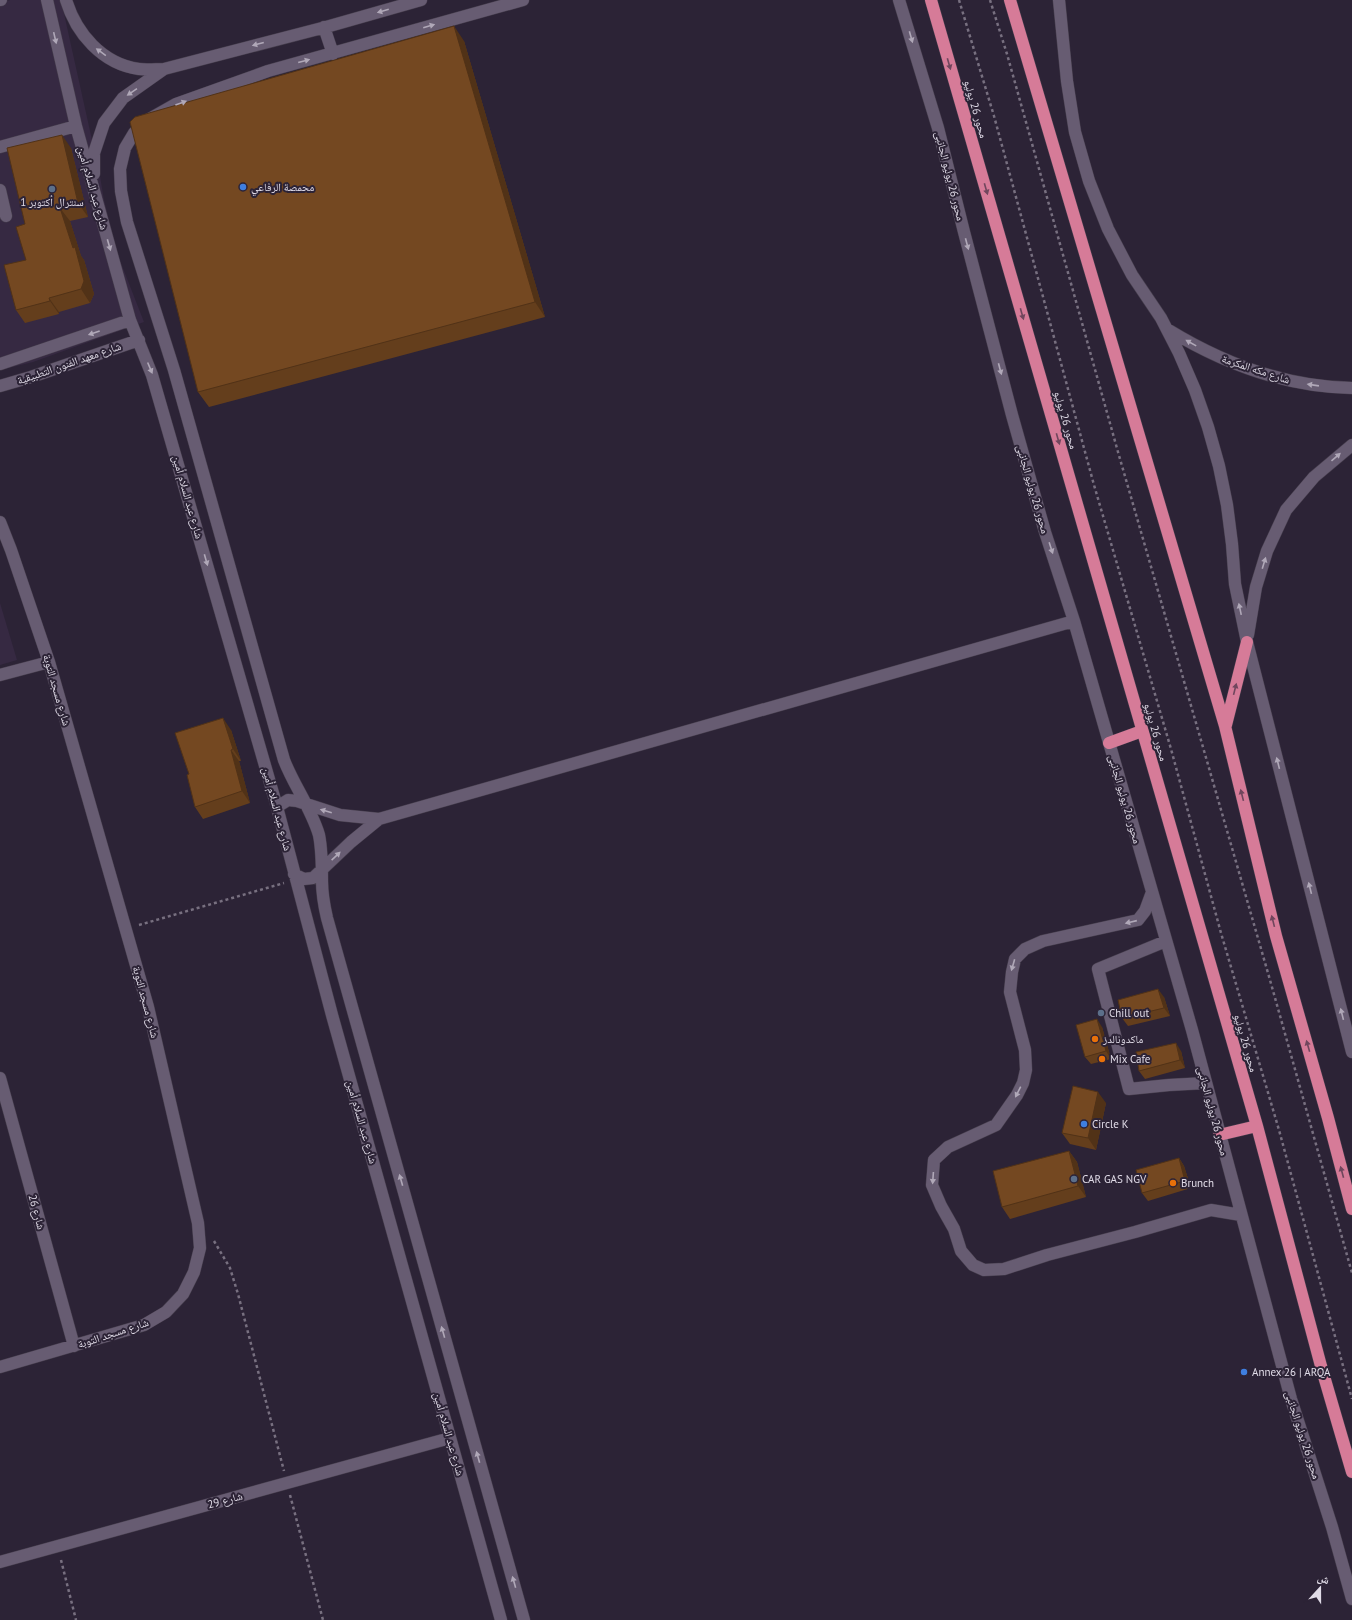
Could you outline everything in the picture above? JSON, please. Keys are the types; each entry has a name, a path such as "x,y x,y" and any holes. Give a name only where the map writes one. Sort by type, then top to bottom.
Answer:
{"highway":[{"name":"محور 26 يوليو","path":"931,0 1257,1126 1321,1366 1352,1472"},
{"path":"1010,0 1226,726 1276,936 1326,1110 1352,1210"},
{"path":"1226,726 1247,642"},
{"path":"1109,743 1142,731"},
{"path":"1220,1135 1257,1126"}],"street":[{"name":"شارع عبد السلام أمين","path":"47,0 76,126 130,320 152,375 277,807 384,1202 501,1620"},
{"path":"66,0 75,25 91,44 112,60 138,69 164,69 421,0"},
{"name":"شارع عبد السلام أمين","path":"523,0 504,3 332,54 268,71 176,104 146,121 134,133 125,148 120,169 121,191 127,222 174,370 284,760 297,788 308,805 319,836 323,894 327,918 524,1620"},
{"name":"محور 26 يوليو الجانبى","path":"899,0 938,128 1016,429 1045,532 1074,621 1166,941 1206,1083 1291,1399 1332,1527 1352,1598"},
{"path":"1059,0 1067,81 1075,132 1089,181 1112,236 1132,275 1167,330 1195,390 1208,427 1219,466 1227,505 1235,584 1247,642 1352,1052"},
{"path":"324,27 332,54"},
{"path":"94,189 94,153 104,123 123,98 164,69"},
{"path":"0,147 76,126"},
{"path":"0,190 6,216"},
{"name":"شارع معهد الفنون التطبيقية","path":"0,364 130,320"},
{"name":"شارع مكه المكرمة","path":"1167,330 1191,344 1241,367 1268,375 1315,385 1352,388"},
{"name":"شارع معهد الفنون التطبيقية","path":"0,386 32,377 139,340"},
{"path":"1247,642 1256,587 1267,551 1286,510 1314,477 1352,445"},
{"name":"شارع مسجد التوبة","path":"0,522 14,557 49,662 148,1007 198,1223 200,1248 194,1272 183,1294 166,1312 144,1325 0,1367"},
{"path":"277,807 288,800 297,801 340,815 379,819 1074,621"},
{"path":"0,675 49,662"},
{"path":"295,877 308,879 317,875 351,842 379,819"},
{"path":"1152,892 1145,911 1138,920 1043,941 1025,948 1015,959 1010,992 1025,1050 1026,1070 1023,1083 1017,1095 996,1125 948,1147 934,1160 932,1185 941,1206 954,1229 961,1251 973,1265 984,1270 1004,1269 1047,1255 1136,1232 1211,1210 1241,1215"},
{"path":"1166,941 1098,969 1129,1089 1169,1084 1206,1083"},
{"name":"شارع 26","path":"0,1078 74,1346"},
{"path":"384,1202 406,1198"},
{"name":"شارع 29","path":"0,1562 450,1438"}],"path":[{"path":"959,0 994,116 1094,485 1171,748 1221,934 1271,1101 1352,1399"},
{"path":"990,0 1007,54 1118,452 1275,996 1352,1274"},
{"path":"125,929 295,877"},
{"path":"198,1223 216,1244 230,1268 323,1620"},
{"path":"58,1546 76,1620"}],"shaded area":[{"path":"10,0 61,0 104,200 119,258 144,322 33,362 0,370 0,3"},
{"path":"0,603 17,660 0,665"}],"building":[{"path":"454,26 535,302 198,392 130,122 135,117"},
{"path":"62,135 78,203 60,208 73,248 75,247 84,281 81,289 49,298 50,301 16,310 4,265 26,260 16,227 25,224 7,148"},
{"path":"223,718 233,749 231,750 242,791 195,807 187,775 189,774 175,733"},
{"path":"1158,989 1164,1008 1122,1018 1118,1000"},
{"path":"1097,1019 1106,1051 1085,1057 1076,1025"},
{"path":"1176,1043 1180,1060 1139,1071 1136,1052"},
{"path":"1073,1086 1098,1092 1088,1138 1062,1133"},
{"path":"1069,1151 1078,1186 1002,1207 993,1171"},
{"path":"1179,1158 1185,1181 1142,1193 1136,1170"}],"place":[{"name":"محمصة الرفاعي","path":"243,187"},
{"name":"سنترال أكتوبر 1","path":"52,189"},
{"name":"Chill out","path":"1101,1013"},
{"name":"ماكدونالدز","path":"1095,1039"},
{"name":"Mix Cafe","path":"1102,1059"},
{"name":"Circle K","path":"1084,1124"},
{"name":"CAR GAS NGV","path":"1074,1179"},
{"name":"Brunch","path":"1173,1183"},
{"name":"Annex 26 | ARQA","path":"1244,1372"}]}
